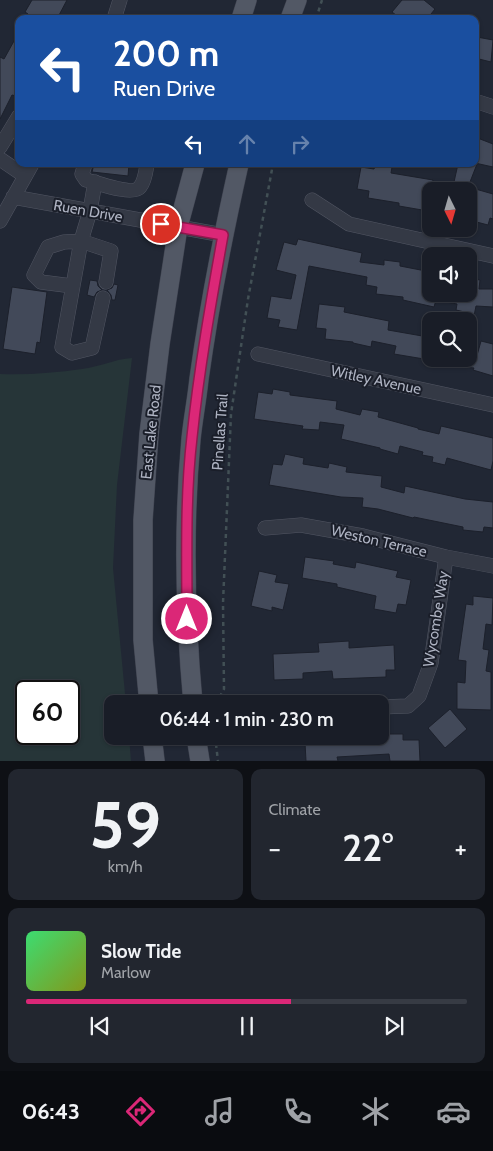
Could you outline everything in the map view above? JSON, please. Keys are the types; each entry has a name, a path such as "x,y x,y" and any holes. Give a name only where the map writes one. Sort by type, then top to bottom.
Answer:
{"main road":[{"path":"242,15 247,0"},
{"path":"291,15 297,0"},
{"name":"East Lake Road","path":"148,695 143,640 143,520 149,434 160,344 178,227 194,167"},
{"path":"192,695 187,638 187,521 191,439 223,235 239,167"},
{"path":"153,745 155,761"},
{"path":"197,745 200,761"}],"street":[{"path":"115,15 120,0"},
{"path":"479,102 493,107"},
{"path":"0,147 15,123"},
{"path":"0,159 15,165"},
{"path":"84,167 83,178 135,191 142,184 146,167"},
{"path":"0,221 29,170"},
{"path":"95,182 90,211 81,241 62,347 72,353 92,348 103,298"},
{"name":"Ruen Drive","path":"13,197 223,235"},
{"path":"312,200 349,224 493,256"},
{"path":"72,286 41,282 34,275 48,246 64,242 81,241 111,251 106,282"},
{"name":"Witley Avenue","path":"258,354 493,405"},
{"name":"Weston Terrace","path":"264,528 300,525 363,536 446,557 493,566"},
{"name":"Wycombe Way","path":"389,706 408,706 419,696 431,663 446,557"}],"path":[{"path":"317,15 322,0"},
{"name":"Pinellas Trail","path":"221,695 224,689 223,603 230,414 248,299 272,167"},
{"path":"216,745 218,761"}],"shaded area":[{"path":"132,358 117,485 113,568 125,695 104,695 104,745 130,745 131,761 0,761 0,374 51,373 88,368"}],"building":[{"path":"32,0 67,0 59,15 28,15 25,12"},
{"path":"402,0 424,0 435,9 430,15 396,15 392,12"},
{"path":"479,37 493,40 491,62 479,59"},
{"path":"15,39 15,96 12,95 0,119 0,57 4,59"},
{"path":"479,139 493,144 493,167 479,164"},
{"path":"93,167 129,167 128,176 92,172"},
{"path":"361,167 374,169 375,167 392,167 391,173 433,180 433,182 422,182 422,210 399,206 399,203 368,198 369,191 357,189"},
{"path":"457,167 476,167 470,182 454,182"},
{"path":"478,190 493,194 493,219 490,218 488,225 478,222"},
{"path":"298,239 362,253 360,262 384,265 384,260 400,262 400,266 422,270 422,302 435,302 434,307 403,300 403,297 376,294 377,287 366,285 367,277 309,266 297,330 278,327 280,320 267,318 271,296 291,299 296,275 276,270 284,242 296,245"},
{"path":"477,279 480,280 479,289 493,289 493,307 476,306 475,312 465,312 456,310 457,304 446,302 477,302"},
{"path":"90,280 97,281 98,286 102,290 97,292 94,297 87,295"},
{"path":"114,284 118,285 115,300 112,300 107,290 112,288"},
{"path":"12,287 47,292 40,343 37,342 35,354 3,349"},
{"path":"319,304 345,307 344,312 389,321 388,330 422,336 422,359 394,354 396,346 372,341 371,347 353,342 325,339 326,329 316,328"},
{"path":"481,341 493,344 493,376 473,370 474,368 464,367 477,367 477,355"},
{"path":"273,389 290,392 290,395 337,401 336,409 360,415 362,409 379,412 378,417 439,434 441,426 493,438 491,470 447,458 445,465 432,462 433,457 422,455 423,452 400,446 398,454 341,439 344,425 320,422 319,430 302,429 303,426 254,419 258,392 272,394"},
{"path":"285,454 304,458 303,464 328,468 329,463 347,467 346,472 382,476 381,487 404,493 405,486 465,499 493,502 493,528 484,527 483,532 463,530 463,527 362,507 363,498 341,497 269,485 273,464 282,465"},
{"path":"305,557 334,561 333,564 355,568 356,562 398,571 396,577 411,580 406,605 398,604 396,613 374,609 376,596 337,587 337,584 302,578"},
{"path":"259,571 277,575 275,582 289,584 283,610 272,607 272,611 251,606"},
{"path":"473,596 493,598 492,625 486,624 483,649 489,650 486,671 491,672 491,710 457,709 457,682 465,683 466,661 458,660 466,604 473,605"},
{"path":"349,641 349,648 394,645 395,670 386,670 386,677 333,679 332,671 303,673 303,679 274,680 273,654 319,652 318,643"},
{"path":"450,709 467,729 445,748 428,728"},
{"path":"389,734 403,734 403,740 419,740 420,761 390,761 389,754 337,757 338,761 306,761 305,745 389,745"}],"route":[{"path":"161,224 223,235 191,439 187,521 187,619"}]}
